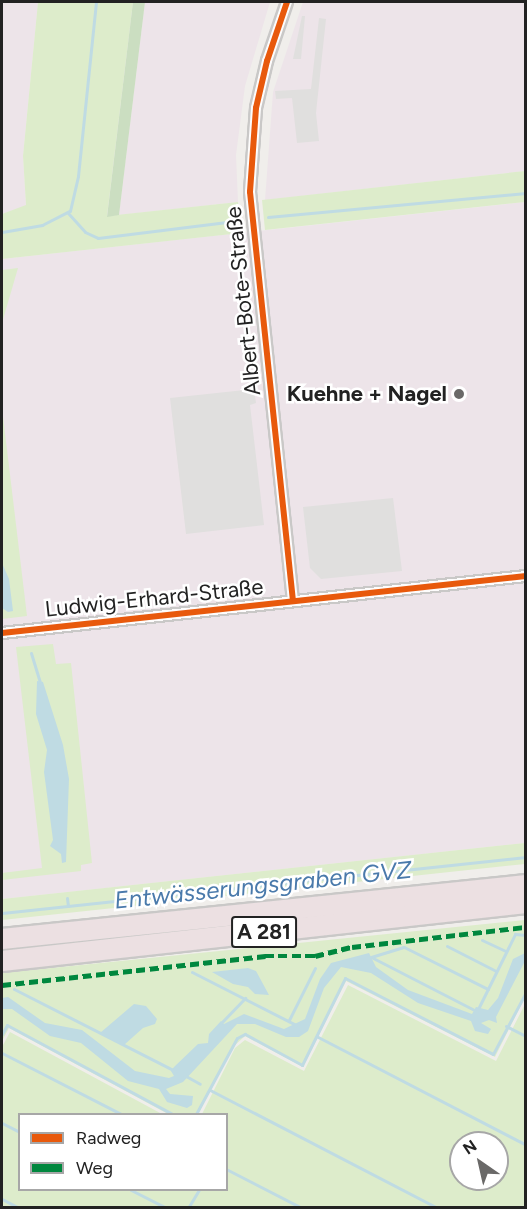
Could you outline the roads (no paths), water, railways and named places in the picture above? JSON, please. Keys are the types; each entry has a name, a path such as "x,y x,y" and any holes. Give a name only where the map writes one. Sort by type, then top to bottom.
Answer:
{"highway":[{"name":"A 281","path":"2,939 525,885"},
{"name":"A 281","path":"2,961 525,903"}],"street":[{"name":"Albert-Bote-Straße","path":"287,2 267,61 256,108 250,192 293,602"},
{"name":"Ludwig-Erhard-Straße","path":"2,633 525,576"}],"water":[{"path":"2,563 9,579 13,611 8,612 2,608"},
{"path":"37,681 43,682 63,745 69,779 66,862 62,863 61,854 50,846 53,840 44,772 47,750 36,714"},
{"path":"369,953 376,967 408,990 472,1014 476,1007 488,1010 498,998 513,959 525,953 525,961 496,1017 497,1023 489,1020 481,1023 491,1029 488,1034 475,1031 471,1021 418,1003 371,973 341,967 324,988 308,1031 299,1037 286,1037 255,1024 237,1024 183,1082 166,1089 170,1094 193,1096 192,1105 187,1108 167,1102 159,1089 128,1081 81,1043 50,1036 12,1009 2,1009 2,998 8,997 45,1023 82,1030 135,1071 169,1078 174,1076 171,1071 174,1067 198,1044 208,1043 209,1034 221,1021 224,1024 244,1014 284,1029 305,1019 320,979 331,963"},
{"path":"248,968 256,971 269,995 255,994 248,987 233,984 212,972"},
{"path":"134,1004 146,1006 157,1019 155,1024 143,1028 124,1045 100,1033"}],"waterway":[{"path":"2,232 42,225 70,211 78,176 96,2"},
{"name":"Entwässerungsgraben GVZ","path":"268,217 526,193"},
{"name":"Entwässerungsgraben GVZ","path":"68,213 85,232 98,238 235,221"},
{"path":"31,653 41,685"},
{"name":"Entwässerungsgraben GVZ","path":"2,913 526,857"},
{"name":"Entwässerungsgraben GVZ","path":"67,898 68,906"},
{"path":"477,1011 515,934 526,935"},
{"path":"482,940 506,951"},
{"path":"447,946 496,971"},
{"path":"371,957 404,947 488,989"},
{"path":"373,958 476,1011"},
{"path":"289,1020 315,968"},
{"path":"192,972 296,1025"},
{"path":"197,1113 237,1038 245,1034 302,1065 345,978 493,1054 526,992"},
{"path":"14,989 175,1071"},
{"path":"221,1023 245,998"},
{"path":"2,1034 7,1025 170,1113"},
{"path":"506,1026 526,1036"},
{"path":"318,1037 526,1145"},
{"path":"2,1053 119,1113"},
{"path":"184,1075 200,1084"},
{"path":"210,1090 438,1208"},
{"path":"2,1123 18,1131"},
{"path":"228,1170 302,1208"},
{"path":"133,1191 166,1208"},
{"path":"188,1208 198,1191"},
{"path":"2,1199 19,1208"}],"place":[{"name":"Kuehne + Nagel","path":"459,394"}]}
